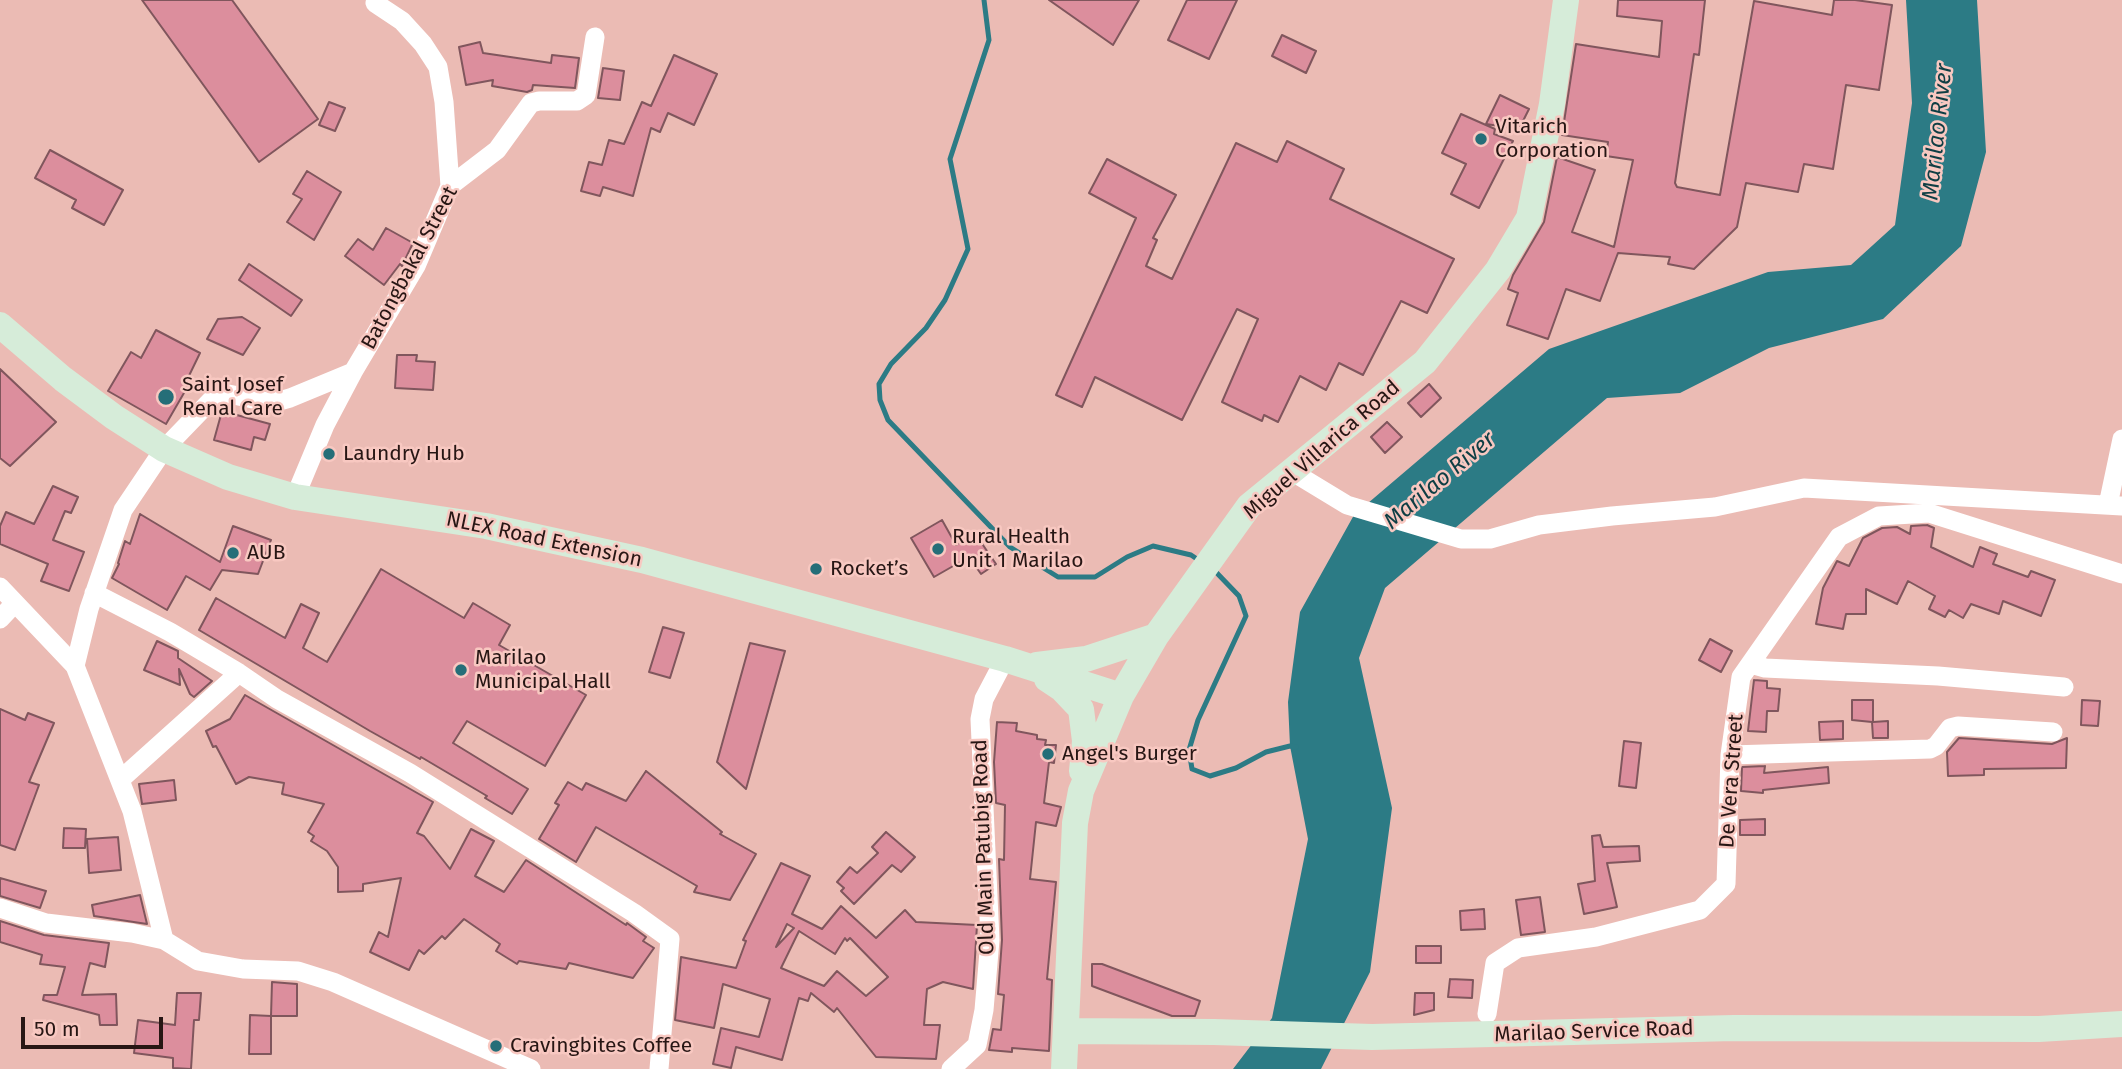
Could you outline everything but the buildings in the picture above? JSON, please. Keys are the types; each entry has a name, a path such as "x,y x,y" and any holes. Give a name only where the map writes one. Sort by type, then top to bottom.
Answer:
{"main road":[{"name":"Miguel Villarica Road","path":"1065,1065 1075,824 1081,791 1121,696 1156,636 1249,506 1425,362 1498,270 1530,218 1552,104 1566,0"},
{"name":"NLEX Road Extension","path":"0,325 114,418 164,449 228,477 295,497 486,526 642,559 1015,662 1121,696"},
{"path":"1015,662 1086,659 1156,636"},
{"path":"1015,662 1062,689 1081,709 1085,741 1081,791"},
{"name":"Marilao Service Road","path":"1066,1031 1372,1037 1734,1028 2039,1029 2122,1024"}],"street":[{"path":"376,3 402,21 423,44 438,67 444,102 450,186"},
{"name":"Batongbakal Street","path":"75,666 94,593 123,510 164,449 219,392 272,403 353,372 416,266 450,186 497,150 531,103 577,101 586,95 595,37"},
{"path":"295,497 325,425 353,372"},
{"path":"1291,471 1347,505 1461,539 1490,539 1539,525 1715,507 1804,488 2115,506 2122,439"},
{"name":"De Vera Street","path":"1487,1014 1495,963 1518,948 1596,937 1700,910 1726,884 1730,755 1741,677 1839,537 1879,516 1929,513 2122,574"},
{"path":"0,587 75,666 132,811 164,940"},
{"path":"94,593 170,632 239,673 276,699 410,773 634,913 670,939 659,1069"},
{"path":"0,618 15,603"},
{"name":"Old Main Patubig Road","path":"951,1069 978,1045 990,940 980,719 984,699 1015,662"},
{"path":"1751,664 1765,668 1938,676 2064,687"},
{"path":"120,780 239,673"},
{"path":"1730,755 1930,749 1936,746 1950,728 1958,726 2053,732"},
{"path":"0,908 46,923 132,933 164,940 198,961 243,969 298,971 333,982 531,1069"}],"water":[{"name":"Marilao River","path":"1906,0 1977,0 1986,152 1961,246 1883,319 1769,348 1680,393 1607,398 1385,588 1359,658 1392,808 1370,972 1321,1069 1233,1069 1272,1018 1308,839 1290,746 1288,702 1300,612 1354,515 1549,349 1768,272 1851,265 1895,225 1912,103"}],"waterway":[{"path":"984,0 989,40 950,159 968,249 945,300 926,328 891,364 879,384 880,400 888,420 1010,547 1058,577 1095,577 1127,557 1153,546 1191,555 1200,561"},
{"path":"1214,570 1239,596 1246,616 1198,720 1189,750 1192,769 1210,776 1236,768 1266,752 1296,747"}],"place":[{"name":"Vitarich Corporation","path":"1481,139"},
{"name":"Saint Josef Renal Care","path":"166,397"},
{"name":"Laundry Hub","path":"329,454"},
{"name":"Rural Health Unit 1 Marilao","path":"938,549"},
{"name":"AUB","path":"233,553"},
{"name":"Rocket’s","path":"816,569"},
{"name":"Marilao Municipal Hall","path":"461,670"},
{"name":"Angel's Burger","path":"1048,754"},
{"name":"Cravingbites Coffee","path":"496,1046"}]}
